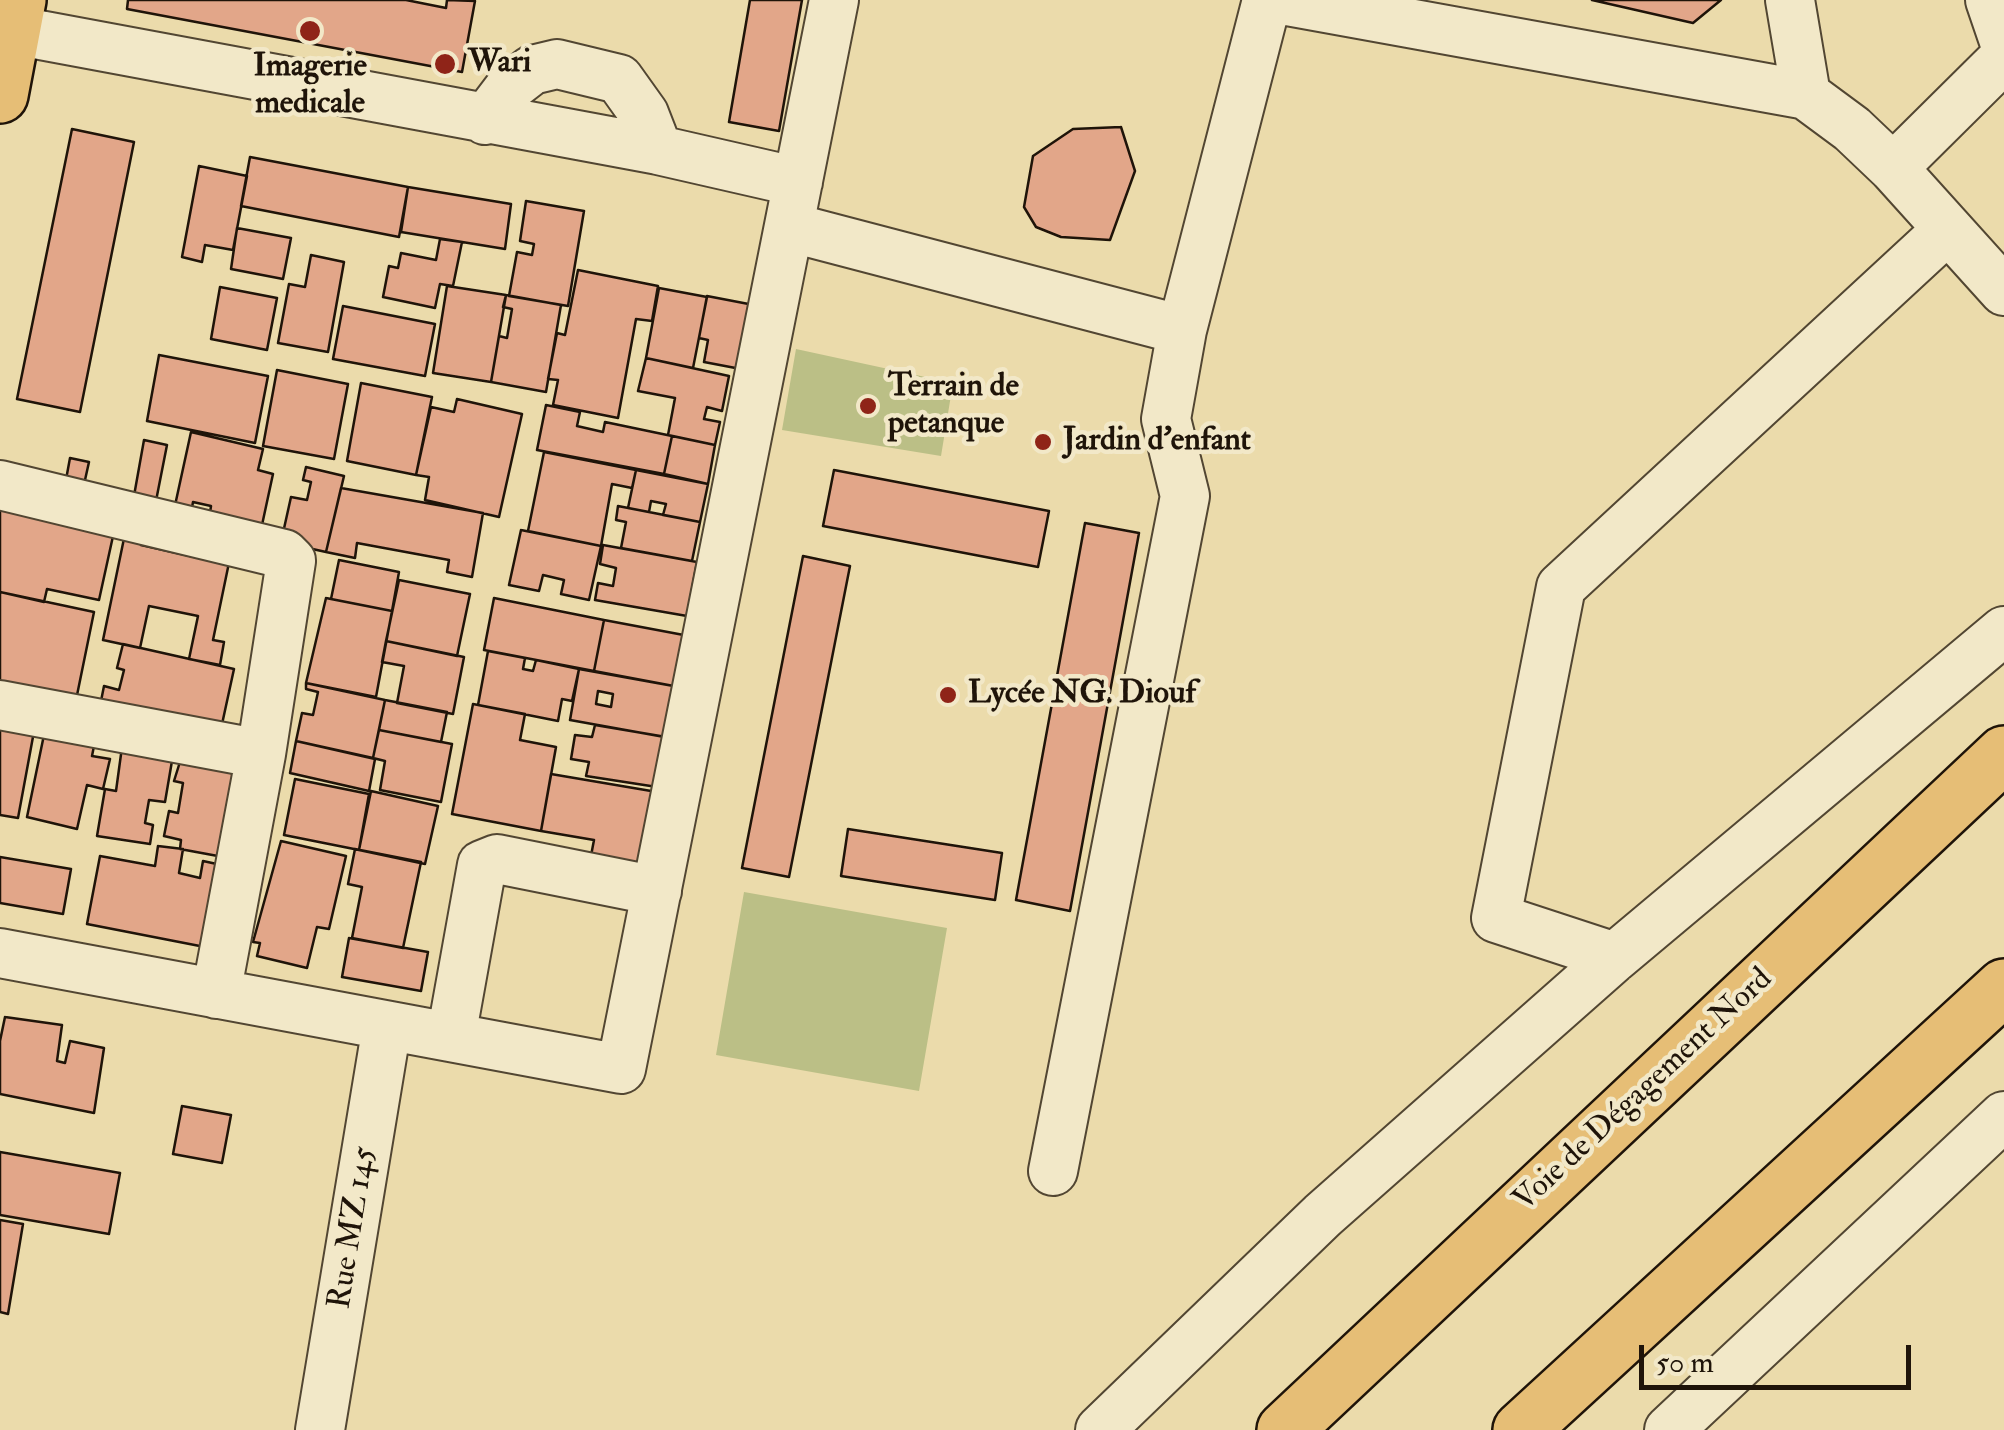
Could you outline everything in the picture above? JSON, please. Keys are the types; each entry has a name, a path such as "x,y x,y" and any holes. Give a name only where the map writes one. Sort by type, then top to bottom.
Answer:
{"main road":[{"path":"0,96 15,15"},
{"name":"Voie de Dégagement Nord","path":"1285,1430 2004,754"},
{"path":"1522,1430 2004,987"}],"street":[{"path":"0,953 621,1069 834,0"},
{"path":"1053,1171 1185,496 1166,419 1182,330 1267,0"},
{"path":"1281,0 1447,16 1806,96 1852,129 1893,168 2004,291"},
{"path":"1790,0 1806,96"},
{"path":"1990,0 2004,40"},
{"path":"15,15 485,120 658,150 798,182"},
{"path":"1893,168 2004,58"},
{"path":"485,120 510,87 532,70 557,64 619,79 644,114 658,150"},
{"path":"790,228 1182,330"},
{"path":"1615,957 1496,918 1560,587 1948,230"},
{"path":"0,485 288,558 292,566 262,754 216,994"},
{"path":"1100,1430 1323,1215 1615,957 2004,631"},
{"path":"0,705 262,754"},
{"path":"450,1038 482,865 497,859 657,891"},
{"name":"Rue MZ 145","path":"320,1430 388,1026"},
{"path":"1669,1430 2004,1116"}],"green space":[{"name":"Terrain de petanque","path":"796,349 953,383 941,456 782,430"},
{"path":"744,892 947,928 919,1091 716,1055"}],"building":[{"path":"128,0 406,0 446,8 447,0 475,1 462,72 127,9"},
{"path":"750,0 802,0 779,131 729,122"},
{"path":"1592,0 1721,0 1693,23"},
{"path":"1121,127 1135,171 1110,240 1061,237 1036,227 1024,207 1033,156 1073,129"},
{"path":"72,129 134,142 80,412 17,399"},
{"path":"250,157 408,187 399,237 241,206"},
{"path":"199,166 247,176 233,250 205,245 202,262 182,257"},
{"path":"408,187 511,204 505,249 401,232"},
{"path":"526,201 584,211 568,306 509,296 517,252 532,255 534,244 520,241"},
{"path":"237,228 291,238 283,279 231,269"},
{"path":"440,239 462,242 453,286 440,284 435,308 383,297 389,266 398,268 401,253 436,260"},
{"path":"311,255 344,262 328,352 278,343 289,284 305,287"},
{"path":"578,270 658,286 652,321 636,319 618,418 553,405 558,380 548,379 557,333 565,335"},
{"path":"447,286 506,295 491,382 433,373"},
{"path":"220,287 277,298 267,350 211,339"},
{"path":"659,288 707,297 693,368 646,358"},
{"path":"506,295 561,305 546,392 491,382 499,336 507,338 512,309 503,307"},
{"path":"707,296 759,306 746,370 704,362 708,340 699,338"},
{"path":"343,306 435,324 425,376 333,359"},
{"path":"159,355 268,376 255,443 147,421"},
{"path":"646,358 729,376 722,411 707,407 704,419 720,422 715,445 668,435 675,398 638,391"},
{"path":"277,370 348,384 334,459 263,446"},
{"path":"361,383 432,397 416,475 347,461"},
{"path":"457,399 522,414 499,517 425,500 429,477 416,475 431,407 454,412"},
{"path":"546,405 580,412 577,426 603,432 605,422 672,436 664,474 537,450"},
{"path":"191,432 263,449 258,470 273,474 262,525 210,513 211,506 193,502 191,513 174,510"},
{"path":"672,436 715,445 708,484 664,474"},
{"path":"144,440 167,445 154,511 132,507"},
{"path":"544,452 636,470 632,488 612,484 601,546 528,531"},
{"path":"70,458 89,462 83,489 65,485"},
{"path":"306,467 344,476 326,552 281,542 291,497 307,500 311,482 303,480"},
{"path":"636,470 708,484 700,522 663,515 666,504 651,501 649,512 628,508"},
{"path":"834,470 1049,511 1038,567 823,526"},
{"path":"341,488 483,513 472,577 447,572 449,560 357,543 355,558 326,552"},
{"path":"0,502 115,527 99,600 47,589 44,602 0,592"},
{"path":"618,506 700,522 692,561 621,548 626,522 616,520"},
{"path":"1085,523 1139,533 1070,911 1016,900"},
{"path":"127,524 145,528 141,545 199,558 231,553 213,640 224,642 220,665 189,659 198,616 149,606 140,648 103,640"},
{"path":"521,530 601,546 589,600 561,594 564,580 543,575 539,591 509,585"},
{"path":"603,545 697,562 687,616 595,600 598,583 613,586 616,568 600,564"},
{"path":"803,556 850,566 789,877 742,868"},
{"path":"339,560 399,572 392,611 331,599"},
{"path":"399,580 470,594 457,656 386,641"},
{"path":"0,592 94,612 75,705 0,689"},
{"path":"326,598 392,611 376,697 306,683"},
{"path":"494,598 604,620 594,671 484,650"},
{"path":"604,620 689,636 679,687 594,671"},
{"path":"386,641 464,657 453,714 397,703 404,666 382,662"},
{"path":"123,644 234,669 219,738 100,706 104,686 119,690 124,670 117,668"},
{"path":"488,651 525,658 523,669 533,671 536,660 579,669 572,701 562,699 558,721 478,705"},
{"path":"579,669 679,687 670,738 570,720","holes":["598,691 613,694 611,707 596,704"]},
{"path":"306,683 385,700 373,758 296,741 302,713 313,715 318,692 306,689"},
{"path":"385,700 447,712 441,742 379,730"},
{"path":"473,704 525,714 520,740 556,747 541,831 452,814"},
{"path":"0,720 35,726 18,818 0,815"},
{"path":"595,725 678,739 670,789 586,776 589,762 571,759 575,735 592,737"},
{"path":"45,730 95,741 92,756 110,759 103,789 87,785 77,829 27,817"},
{"path":"379,730 452,744 441,802 380,790 385,761 373,758"},
{"path":"296,741 375,759 369,791 290,773"},
{"path":"122,747 173,755 165,802 149,800 145,823 153,825 150,844 97,836 105,789 116,791"},
{"path":"184,749 252,761 234,859 180,849 181,840 164,836 169,811 178,813 183,783 174,781"},
{"path":"551,774 657,792 644,870 590,861 594,840 541,831"},
{"path":"295,779 369,794 359,850 284,835"},
{"path":"371,791 438,806 425,864 359,850"},
{"path":"848,829 1002,853 995,900 841,876"},
{"path":"281,841 346,856 329,929 317,927 307,968 257,956 260,943 253,942"},
{"path":"158,846 183,849 179,873 200,878 203,861 226,866 210,948 87,924 100,856 155,866"},
{"path":"355,849 421,862 403,948 352,938 362,887 348,884"},
{"path":"0,857 71,869 63,914 0,903"},
{"path":"349,938 428,952 421,991 342,977"},
{"path":"5,1017 62,1025 57,1061 65,1063 70,1041 104,1048 94,1113 0,1094 0,1041"},
{"path":"182,1106 231,1115 222,1163 173,1154"},
{"path":"0,1152 120,1173 109,1234 0,1215"},
{"path":"0,1220 23,1224 8,1314 0,1312"}],"place":[{"name":"Imagerie medicale","path":"310,31"},
{"name":"Wari","path":"445,64"},
{"name":"Terrain de petanque","path":"868,406"},
{"name":"Jardin d'enfant","path":"1043,442"},
{"name":"Lycée NG. Diouf","path":"948,695"}]}
